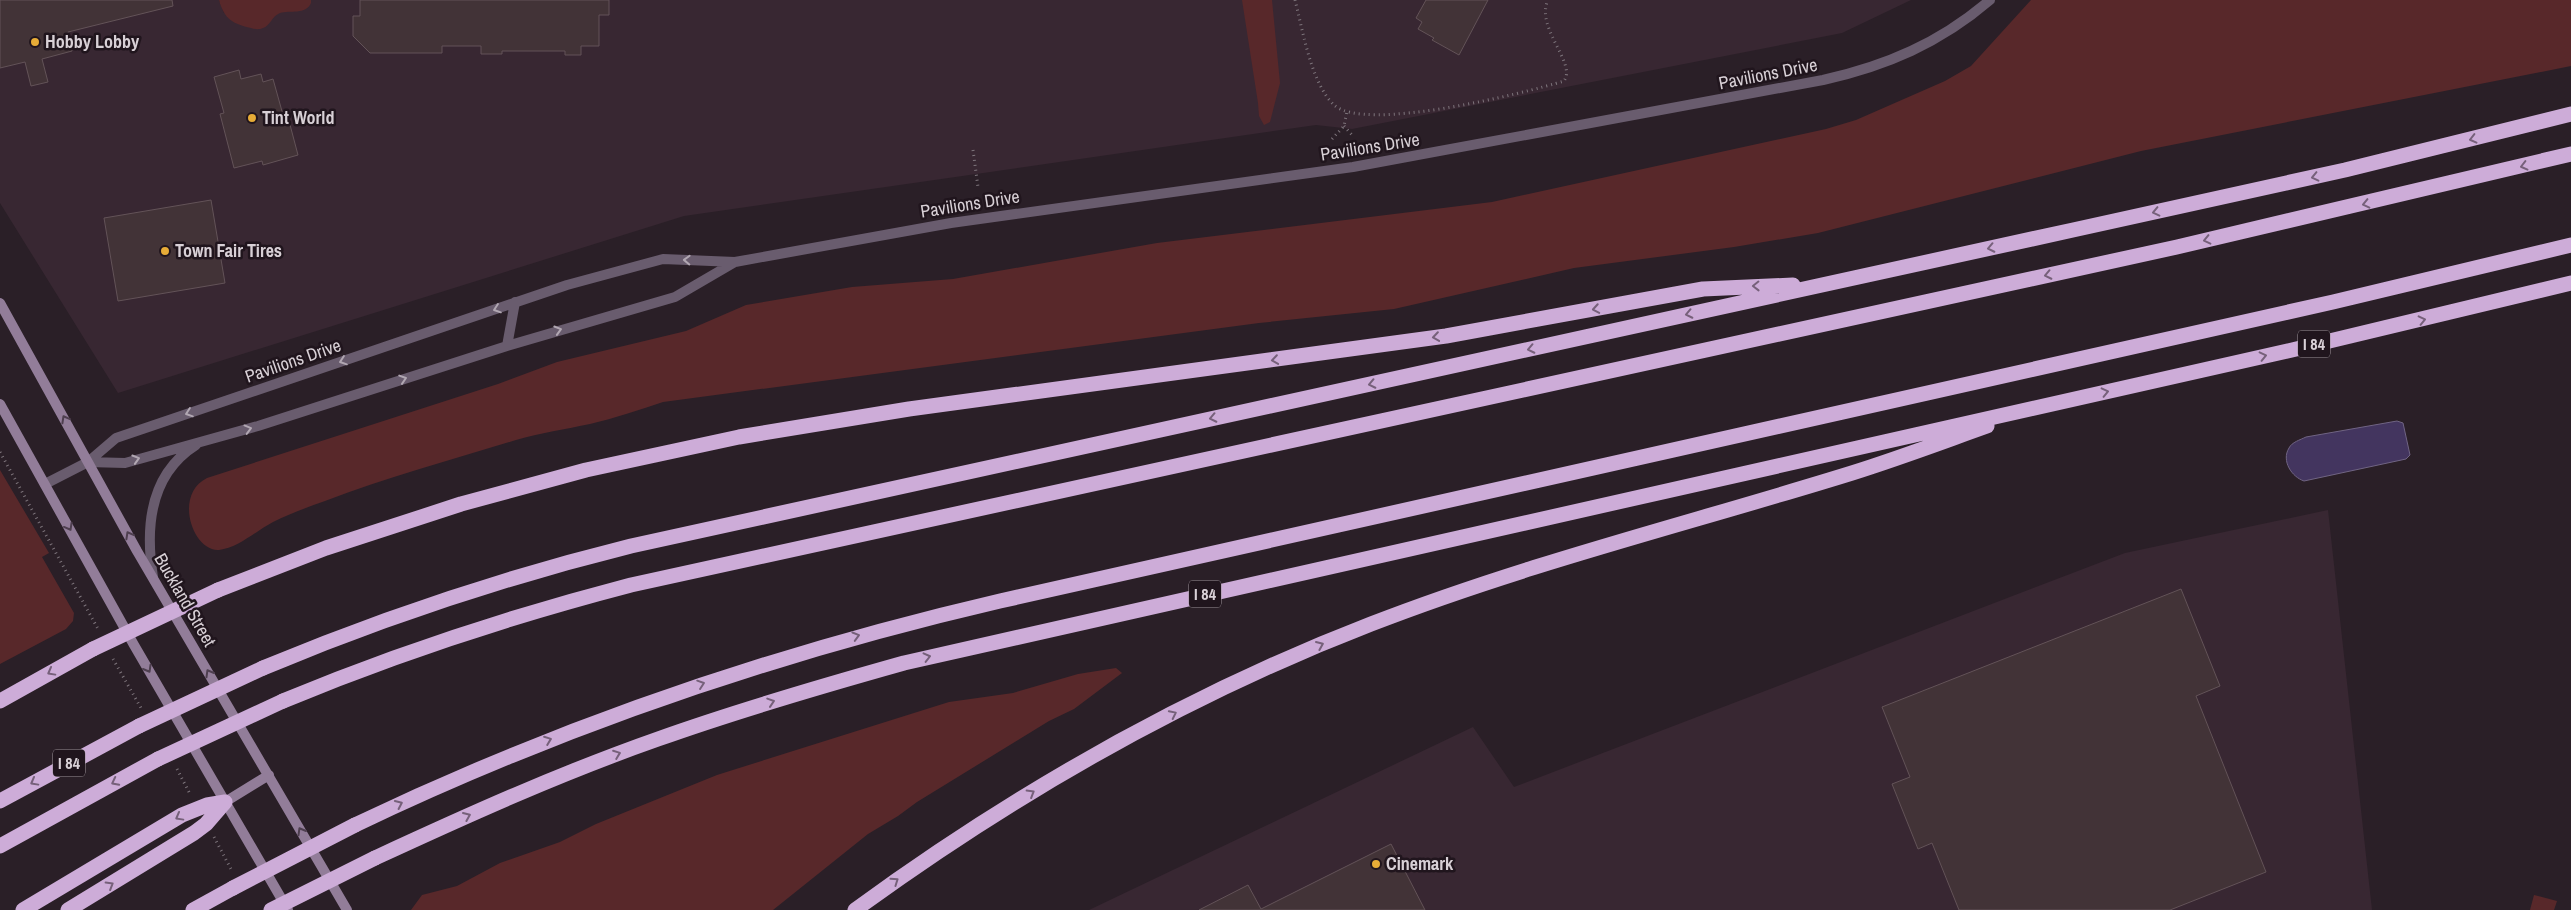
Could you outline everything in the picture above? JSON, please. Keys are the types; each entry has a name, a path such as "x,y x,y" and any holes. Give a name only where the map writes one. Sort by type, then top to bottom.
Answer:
{"highway":[{"name":"I 84","path":"0,801 142,721 263,668 354,632 435,603 631,546 2345,170 2571,114"},
{"path":"0,846 282,701 442,640 555,605 631,585 2177,247 2571,154"},
{"path":"193,910 355,825 516,752 732,673 871,632 1009,599 2323,304 2571,244"},
{"name":"I 84","path":"271,910 375,858 521,792 657,740 770,702 904,663 2057,402 2571,283"},
{"path":"0,701 98,643 218,590 326,548 461,504 586,470 739,437 899,411 1446,336 1703,289 1745,286 1822,285"},
{"path":"855,910 968,832 1091,757 1178,711 1370,624 1481,585 1852,473 2057,402"},
{"path":"23,910 182,815 206,805 225,802"},
{"path":"68,910 194,833 206,824 225,802"}],"main road":[{"name":"Buckland Street","path":"0,303 153,578 347,910"},
{"path":"0,404 134,645 288,910"},
{"path":"225,802 269,775"}],"street":[{"name":"Pavilions Drive","path":"45,484 88,462 116,438 515,302 568,285 663,259 735,262 931,226 1394,160 1824,80 1878,66 1913,52 1950,31 1990,0"},
{"name":"Pavilions Drive","path":"88,462 125,463 258,426 507,346 675,297 735,262"},
{"path":"507,346 515,302"},
{"name":"Pavilions Drive","path":"153,578 149,533 156,495 173,465 201,442"}],"path":[{"path":"1295,0 1322,90 1336,107 1347,111 1387,116 1480,102 1564,81 1568,76 1568,69 1552,41 1546,21 1548,0"},
{"path":"1332,139 1344,126 1347,111"},
{"path":"1344,126 1353,136"},
{"path":"972,150 978,187"},
{"path":"0,452 98,643"},
{"path":"111,654 142,721"},
{"path":"165,760 180,776"}],"shaded area":[{"path":"0,0 219,0 224,13 290,0 1911,0 1842,33 1352,129 1316,125 684,216 118,393 0,203"},
{"path":"219,0 311,0 311,3 309,7 302,11 280,13 265,27 257,29 239,25 230,20"},
{"path":"1242,0 1272,0 1280,83 1270,122 1264,125 1259,116"},
{"path":"2031,0 2571,0 2571,66 2141,151 1818,233 1734,247 1574,268 1394,309 1259,323 663,402 599,422 516,440 372,484 285,516 240,543 226,549 210,548 201,542 190,521 191,497 197,486 207,478 498,384 557,362 686,331 746,305 852,287 953,279 1157,243 1492,202 1826,129 1856,120 1945,81 1971,66"},
{"path":"2397,421 2403,423 2410,455 2406,459 2304,481 2295,476 2289,468 2286,458 2290,446 2306,437"},
{"path":"0,470 49,553 42,557 74,613 73,621 66,629 0,664"},
{"path":"2328,510 2372,910 1089,910 1473,727 1514,787 2125,553"},
{"path":"1116,668 1122,673 1074,709 1049,721 868,834 773,910 411,910 422,895 457,886 500,863 560,842 596,824 717,775 949,702 1013,693 1078,674"},
{"path":"2534,895 2557,901 2554,910 2530,910"}],"building":[{"name":"Hobby Lobby","path":"0,0 172,0 173,6 68,32 72,51 42,59 48,82 31,86 25,62 0,68"},
{"path":"360,0 609,0 609,15 599,15 599,46 581,46 581,55 565,55 565,51 502,51 502,54 481,54 481,46 442,46 442,53 370,53 353,36 353,16 360,16"},
{"path":"1426,0 1488,0 1459,55 1432,40 1434,38 1418,29 1422,22 1416,18"},
{"name":"Tint World","path":"239,70 241,79 261,74 263,82 273,79 285,122 289,121 298,155 263,165 262,161 234,168 220,114 224,113 214,77"},
{"name":"Town Fair Tires","path":"211,200 225,283 118,301 104,218"},
{"path":"2181,589 2220,686 2196,696 2266,872 2170,910 1959,910 1932,843 1918,849 1892,784 1910,777 1882,707"},
{"name":"Cinemark","path":"1391,844 1425,910 1199,910 1248,885 1261,909"}],"place":[{"name":"Hobby Lobby","path":"35,42"},
{"name":"Tint World","path":"252,118"},
{"name":"Town Fair Tires","path":"165,251"},
{"name":"Cinemark","path":"1376,864"}]}
